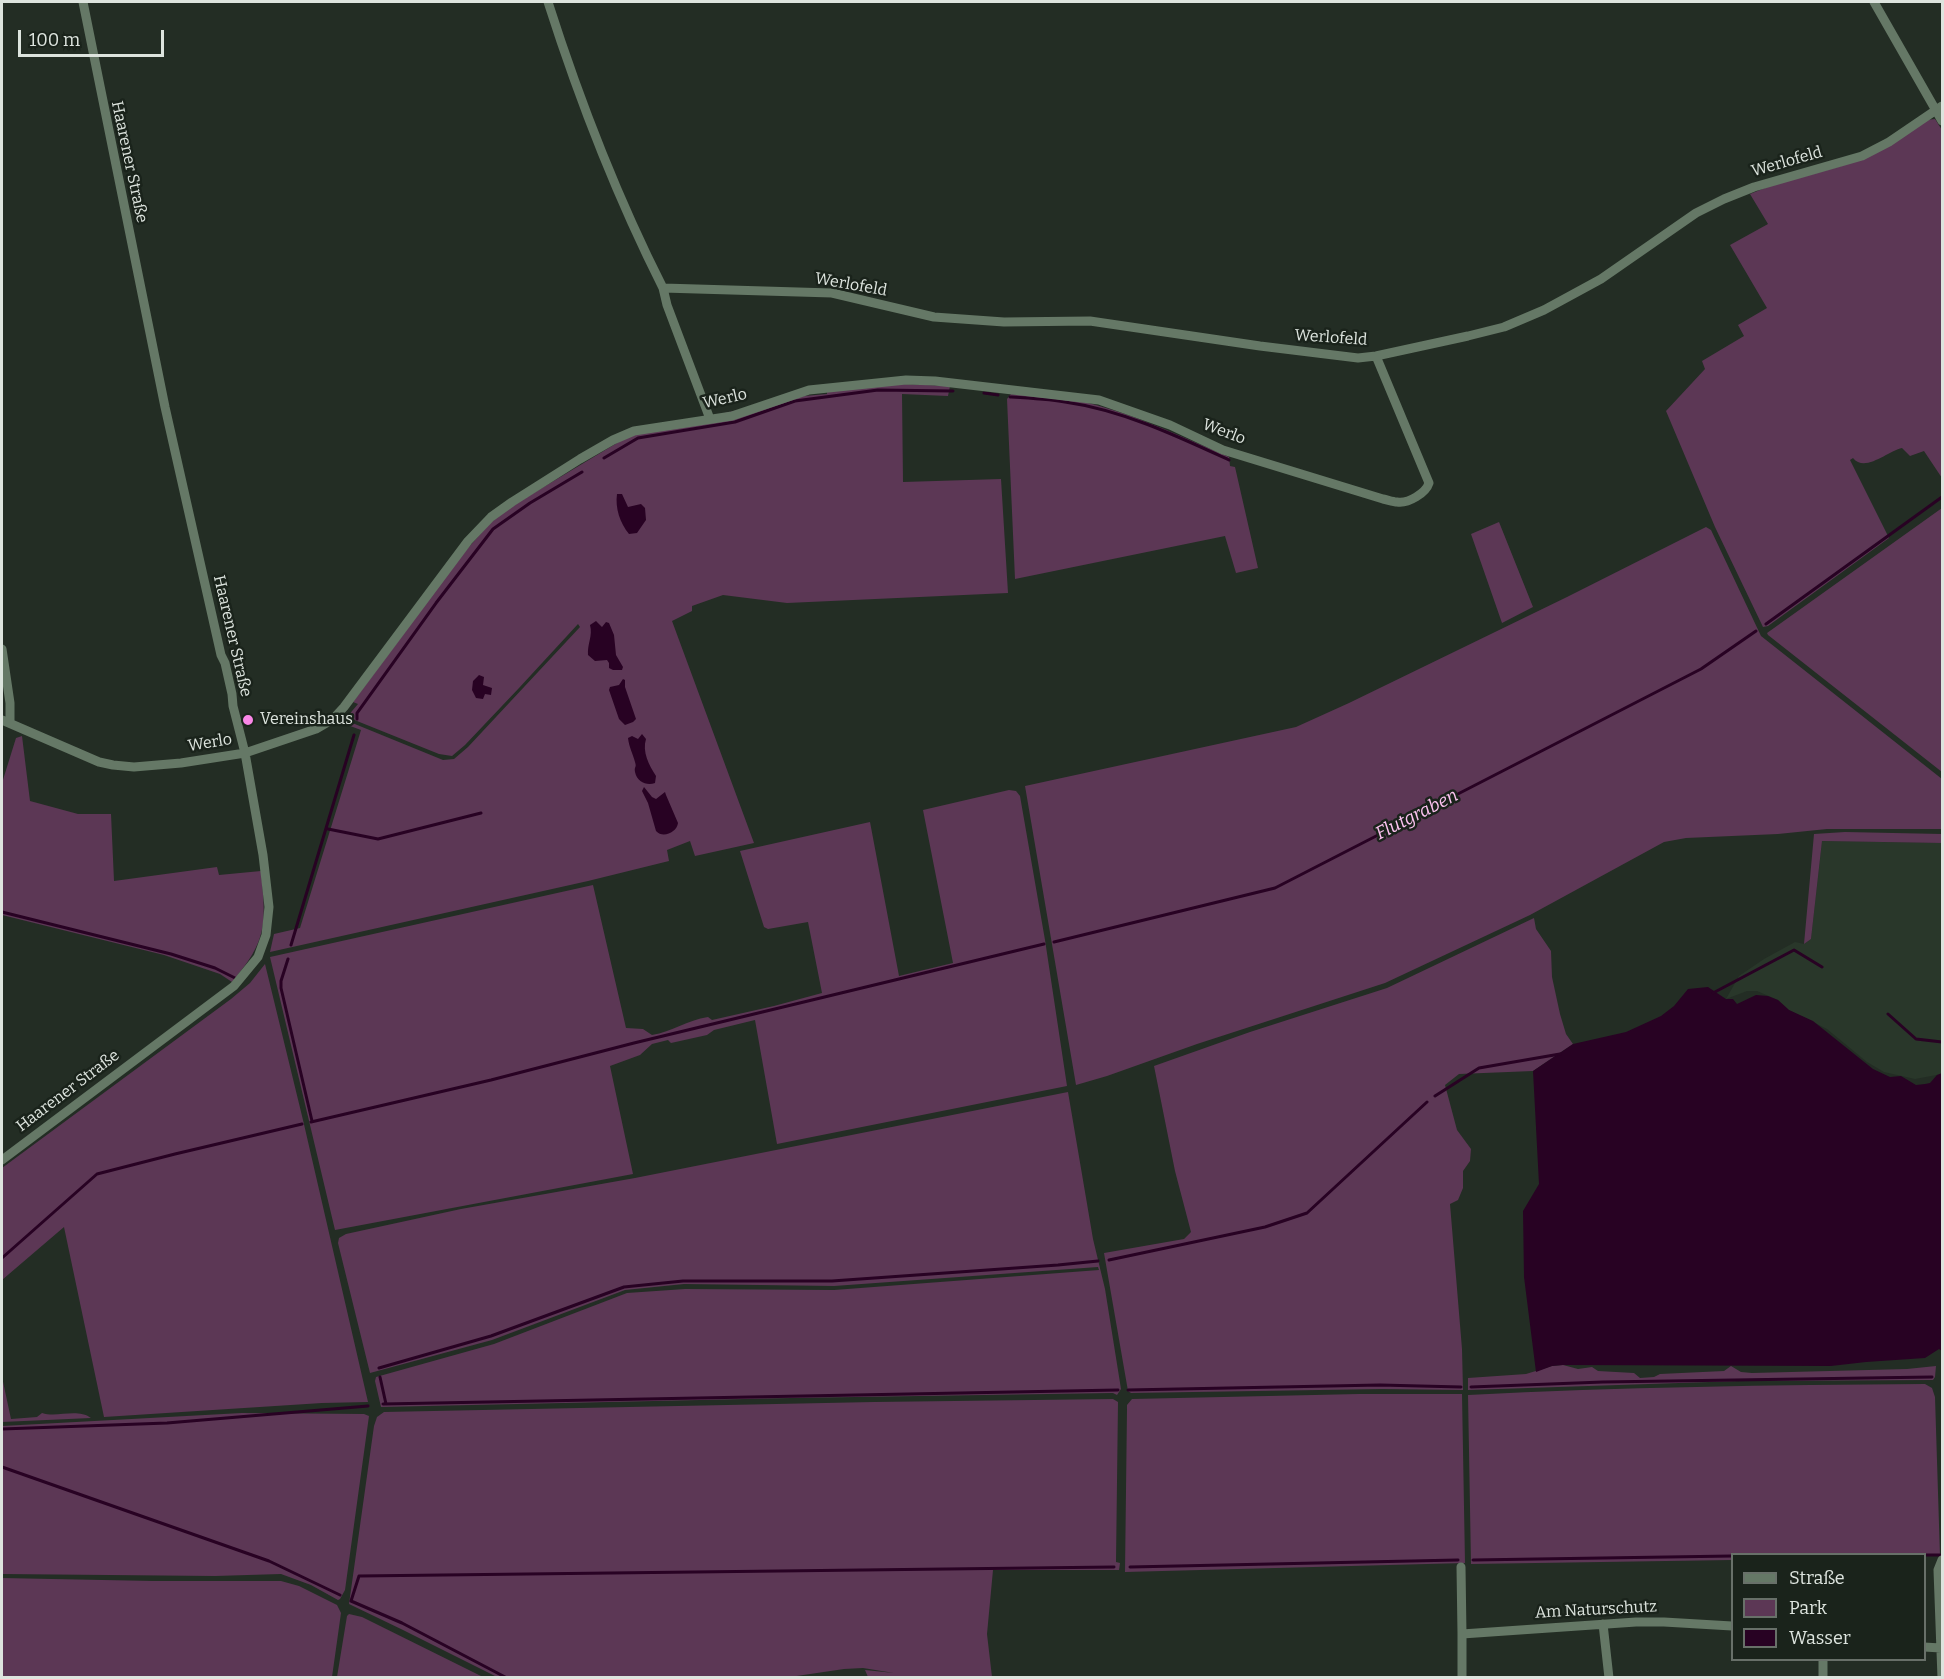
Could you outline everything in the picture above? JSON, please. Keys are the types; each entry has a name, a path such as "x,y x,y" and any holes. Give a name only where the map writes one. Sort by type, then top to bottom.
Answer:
{"street":[{"name":"Haarener Straße","path":"2,1160 234,986 258,957 266,935 268,907 263,855 245,753 165,407 100,96 83,2"},
{"path":"548,2 596,138 645,255 663,288 710,419"},
{"path":"1874,2 1939,107 1942,121"},
{"name":"Werlofeld","path":"663,288 832,293 934,317 1004,322 1090,321 1260,346 1358,357 1376,356 1486,332 1544,310 1601,279 1696,213 1754,186 1862,156 1889,142 1939,107"},
{"name":"Werlo","path":"6,722 99,762 134,767 181,763 245,753 316,729 333,719 359,688 456,556 478,530 501,510 580,459 624,435 643,429 732,416 809,390 906,380 935,381 1099,400 1170,425 1223,450 1383,499 1409,501 1425,490 1429,483 1376,356"},
{"path":"2,649 10,703 6,722"},
{"path":"1942,1560 1938,1570 1942,1677"},
{"path":"1461,1567 1462,1677"},
{"name":"Am Naturschutz","path":"1462,1634 1664,1622 1731,1626"},
{"path":"1603,1624 1610,1677"},
{"path":"1926,1647 1941,1648"},
{"path":"1823,1661 1823,1677"}],"shaded area":[{"path":"1822,841 1942,843 1942,1074 1915,1079 1884,1072 1867,1062 1827,1029 1789,1010 1778,1000 1757,991 1747,991 1726,999 1739,976 1795,942 1804,944 1811,939"}],"green space":[{"path":"1935,119 1942,130 1942,478 1924,451 1910,456 1902,448 1870,462 1858,462 1853,458 1850,460 1889,538 1768,626 1763,627 1715,527 1666,411 1705,369 1702,361 1744,336 1738,325 1767,308 1730,245 1768,224 1750,194 1841,166 1926,120"},
{"path":"902,384 950,386 948,396 902,394 903,482 1001,479 1008,593 787,603 723,595 692,606 692,611 672,621 754,843 695,856 690,841 667,850 669,861 270,952 274,934 300,928 361,730 342,723 345,720 443,760 454,759 468,747 580,627 578,624 465,745 452,756 439,754 347,717 358,704 353,702 461,556 490,523 512,506 635,434 793,397 827,394 827,390"},
{"path":"1011,394 1076,400 1096,405 1154,425 1229,457 1230,466 1235,467 1258,568 1236,573 1225,536 1015,579 1007,399"},
{"path":"1942,508 1942,772 1767,633"},
{"path":"1499,522 1533,607 1502,623 1471,534"},
{"path":"1706,527 1711,530 1761,636 1942,779 1942,829 1827,829 1778,834 1686,838 1664,842 1530,915 1385,983 1076,1085 1025,786 1296,727 1567,597"},
{"path":"22,736 30,801 78,814 111,814 114,881 217,867 219,875 261,871 264,905 262,931 252,954 232,982 220,974 164,955 2,915 2,783 16,738"},
{"path":"1009,790 1016,791 1020,796 1067,1086 777,1144 755,1020 714,1030 707,1035 671,1043 668,1040 652,1044 640,1055 610,1066 633,1174 335,1230 270,957 593,885 626,1028 643,1029 652,1035 708,1017 712,1020 822,993 808,922 768,929 764,927 740,851 870,822 899,976 953,963 923,810"},
{"path":"1845,832 1942,834 1942,843 1822,841 1811,939 1804,944 1814,834"},
{"path":"1534,918 1536,929 1551,951 1552,977 1560,1014 1566,1034 1573,1044 1533,1071 1459,1074 1445,1085 1457,1130 1471,1149 1470,1161 1463,1171 1463,1188 1458,1200 1450,1204 1462,1349 1463,1390 1131,1393 1128,1391 1104,1253 1184,1239 1191,1232 1175,1171 1154,1066 1387,988"},
{"path":"265,964 368,1402 104,1417 64,1227 2,1280 2,1168 231,999 250,983"},
{"path":"1068,1092 1093,1239 1105,1289 1121,1389 1117,1395 1113,1393 791,1398 381,1407 376,1377 494,1344 627,1293 685,1289 834,1290 1099,1270 1098,1267 834,1286 684,1284 625,1290 492,1340 370,1373 338,1243 339,1238 346,1234 461,1209 635,1178"},
{"path":"1563,1365 1578,1369 1592,1367 1598,1371 1634,1373 1640,1378 1660,1374 1724,1371 1731,1366 1741,1372 1752,1373 1907,1369 1936,1366 1933,1380 1739,1381 1468,1390 1468,1378 1526,1374"},
{"path":"2,1377 11,1419 37,1417 42,1413 73,1413 91,1418 2,1422"},
{"path":"1925,1384 1932,1388 1935,1397 1940,1556 1926,1556 1926,1553 1731,1553 1731,1560 1471,1564 1468,1395 1696,1387"},
{"path":"1462,1394 1465,1563 1125,1572 1127,1405 1132,1399"},
{"path":"1113,1399 1118,1402 1116,1562 1120,1563 1119,1570 993,1570 987,1634 992,1677 868,1677 865,1670 894,1673 863,1668 783,1678 497,1677 349,1604 374,1426 377,1417 384,1412"},
{"path":"242,1413 364,1414 369,1416 345,1590 340,1599 281,1574 215,1576 2,1574 2,1426"},
{"path":"2,1578 281,1581 299,1586 337,1605 341,1613 332,1677 2,1677"},
{"path":"349,1614 362,1617 483,1677 337,1677"}],"water":[{"path":"617,494 622,494 628,507 641,504 645,508 646,520 637,533 629,534 623,525 618,510"},
{"path":"596,621 602,627 606,622 609,623 622,670 613,670 609,668 607,660 595,661 588,655 590,625"},
{"path":"479,675 484,677 483,685 492,688 491,695 485,694 483,699 476,698 472,690 473,681"},
{"path":"623,679 636,719 625,725 619,719 609,690 610,687 619,685"},
{"path":"642,734 646,739 647,758 656,776 655,783 652,784 643,782 636,775 636,764 628,738 632,736 638,739"},
{"path":"644,787 656,799 665,792 678,823 672,832 662,834 656,831 642,791"},
{"path":"1708,987 1726,999 1733,999 1737,1004 1756,995 1778,1000 1789,1010 1813,1021 1873,1069 1890,1077 1901,1076 1916,1085 1930,1083 1942,1073 1942,1351 1939,1349 1925,1358 1831,1366 1563,1365 1536,1372 1524,1277 1523,1211 1539,1184 1533,1071 1573,1044 1626,1032 1661,1016 1674,1006 1688,989"}],"waterway":[{"path":"604,458 638,438 735,422 795,401 878,390 953,391"},
{"path":"984,393 998,395"},
{"path":"1010,397 1058,401 1107,411 1169,433 1229,460"},
{"path":"357,719 357,713 436,603 493,529 530,503 582,472"},
{"path":"1766,624 1942,497"},
{"name":"Flutgraben","path":"1054,942 1275,888 1701,669 1756,631"},
{"path":"291,945 354,735"},
{"path":"328,829 378,839 481,813"},
{"path":"2,912 171,954 215,968 237,979"},
{"path":"311,1122 1044,944"},
{"path":"1713,993 1794,950 1822,967"},
{"path":"288,959 281,988 312,1121"},
{"path":"1888,1014 1916,1039 1942,1042"},
{"path":"1435,1096 1479,1068 1560,1054"},
{"path":"1109,1260 1265,1227 1307,1213 1427,1102"},
{"path":"2,1258 97,1174 302,1124"},
{"path":"379,1368 491,1336 624,1287 683,1281 832,1281 1098,1261"},
{"path":"380,1377 386,1404"},
{"path":"1471,1387 1603,1382 1932,1377"},
{"path":"1128,1390 1380,1385 1461,1387"},
{"path":"383,1404 1118,1390"},
{"path":"2,1429 167,1423 368,1406"},
{"path":"2,1467 269,1561 340,1595"},
{"path":"1926,1555 1940,1555"},
{"path":"1473,1560 1731,1556"},
{"path":"1130,1567 1458,1560"},
{"path":"507,1678 402,1623 351,1601 359,1576 1114,1567"}],"place":[{"name":"Vereinshaus","path":"248,720"}]}
